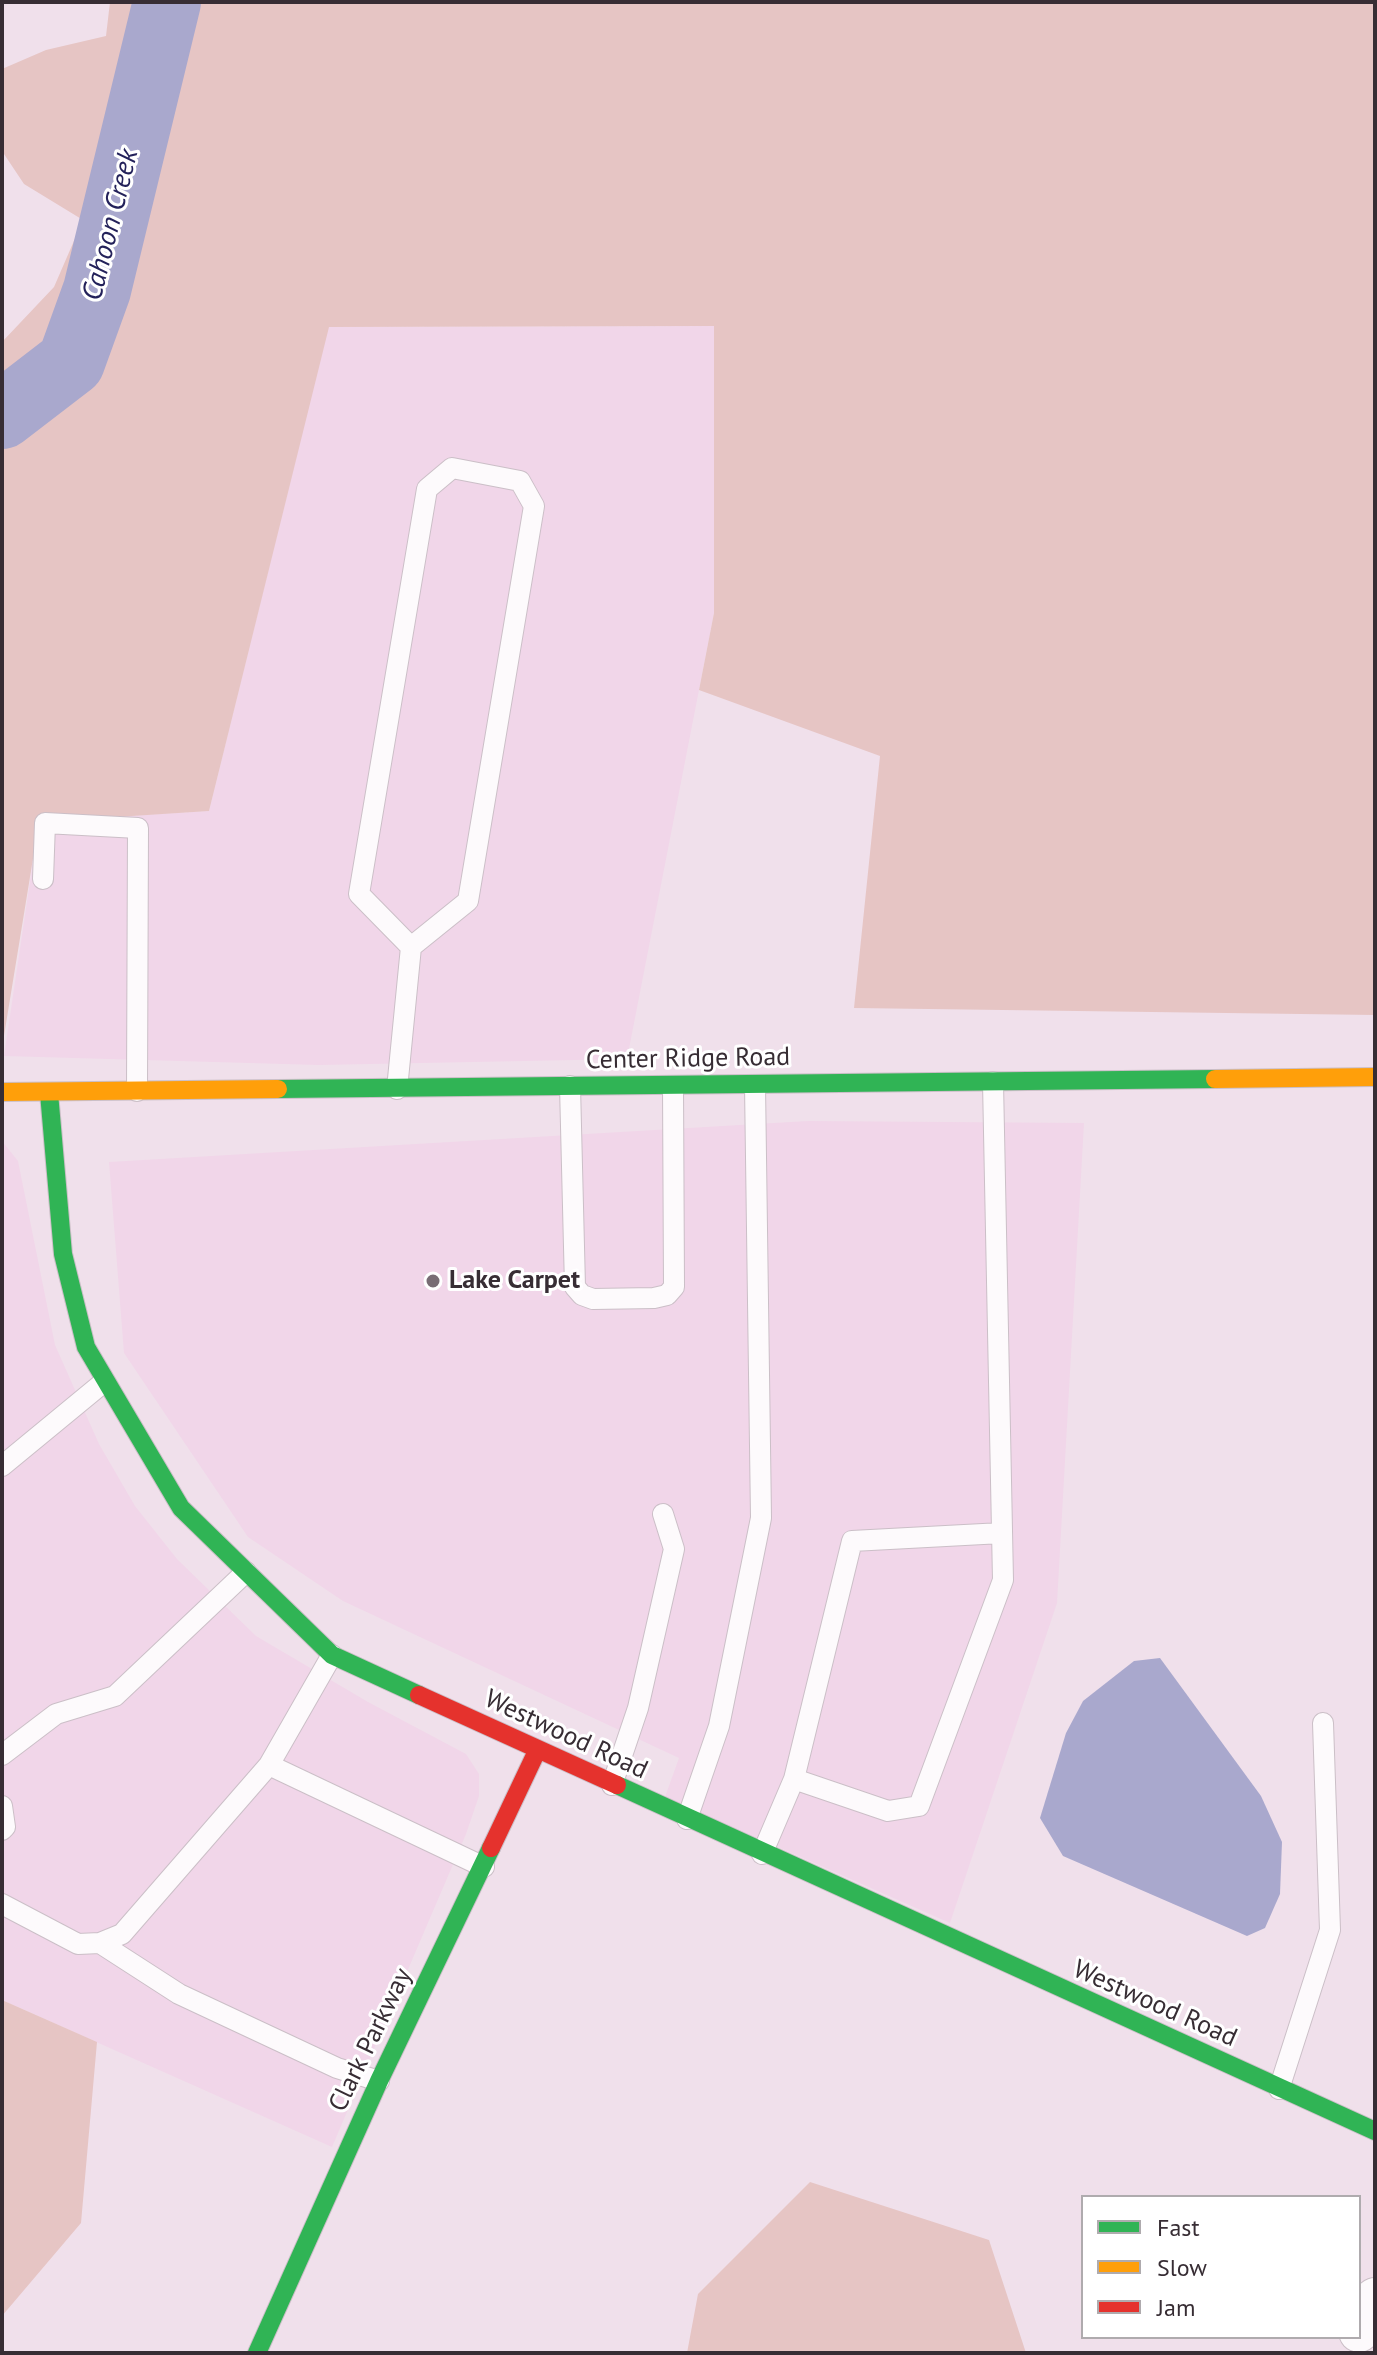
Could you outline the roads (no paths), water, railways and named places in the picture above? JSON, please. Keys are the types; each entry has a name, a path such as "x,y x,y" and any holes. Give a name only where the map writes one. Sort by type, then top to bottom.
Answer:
{"street":[{"name":"Center Ridge Road","path":"2,1092 1375,1077"},
{"name":"Westwood Road","path":"49,1093 54,1189 63,1254 86,1347 181,1508 332,1655 762,1854 1375,2131"},
{"name":"Clark Parkway","path":"257,2353 379,2081 537,1751"},
{"path":"1361,2328 1375,2298"}],"lane":[{"path":"397,1089 411,947 468,901 534,506 520,481 452,468 427,489 359,894 411,947"},
{"path":"43,879 45,823 138,828 137,1091"},
{"path":"794,1779 888,1811 919,1806 1003,1580 993,1082"},
{"path":"687,1819 719,1726 761,1518 755,1085"},
{"path":"570,1086 575,1287 582,1295 593,1299 654,1298 667,1295 674,1287 673,1086"},
{"path":"2,1466 104,1382"},
{"path":"612,1785 638,1708 674,1549 663,1514"},
{"path":"762,1854 794,1779 852,1541 1002,1533"},
{"path":"2,1755 56,1714 115,1696 246,1572"},
{"path":"2,1904 78,1944 100,1943 122,1934 269,1765 332,1655"},
{"path":"1279,2089 1330,1930 1323,1723"},
{"path":"269,1765 484,1867"},
{"path":"2,1806 5,1827 2,1830"},
{"path":"100,1943 179,1994 337,2068 379,2081"}],"water":[{"path":"1160,1658 1261,1796 1282,1842 1280,1894 1265,1928 1247,1936 1063,1856 1040,1818 1066,1733 1083,1701 1134,1661"}],"waterway":[{"name":"Cahoon Creek","path":"2,415 71,362 97,290 167,2"}],"place":[{"name":"Lake Carpet","path":"433,1281"}]}
